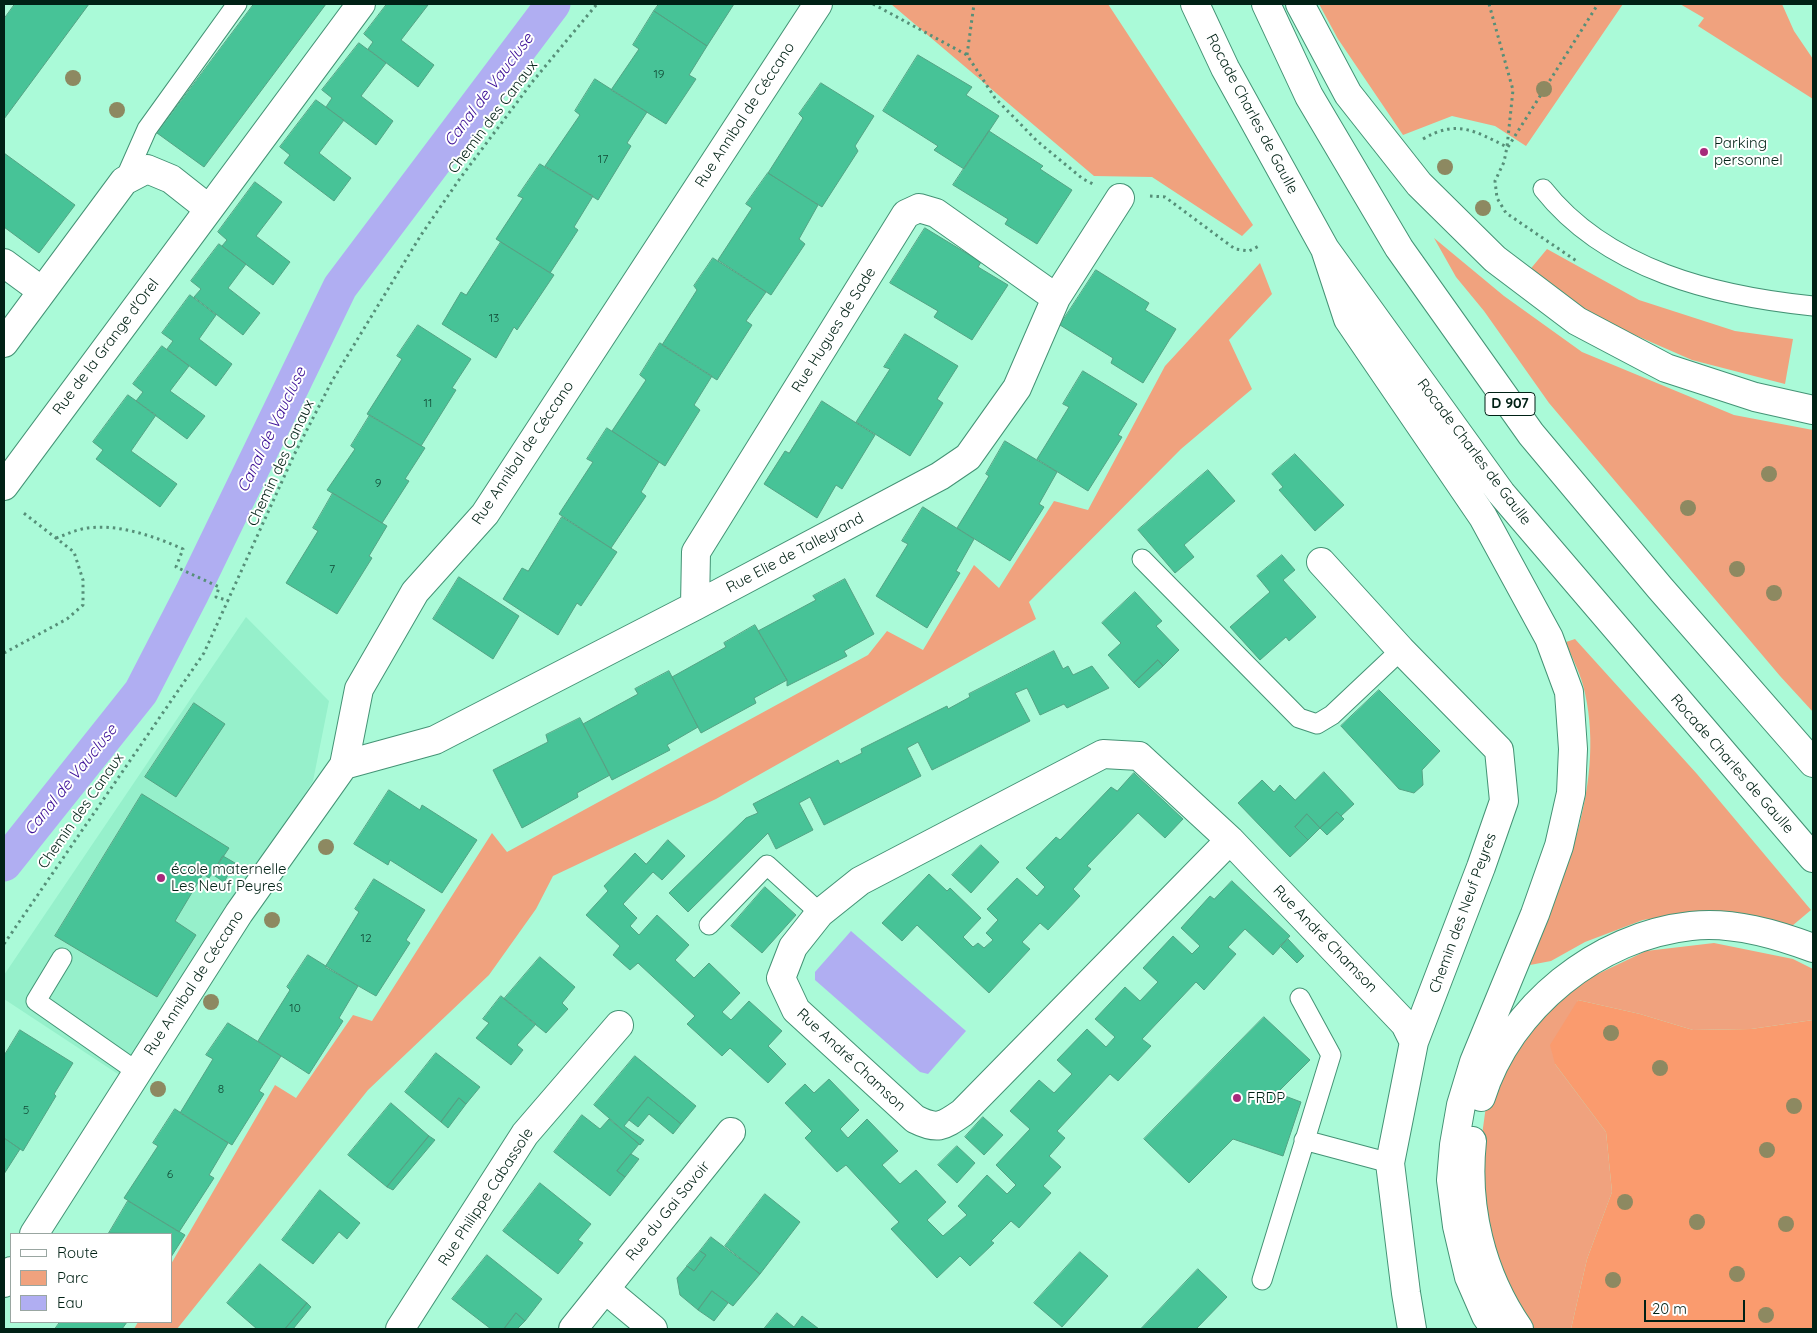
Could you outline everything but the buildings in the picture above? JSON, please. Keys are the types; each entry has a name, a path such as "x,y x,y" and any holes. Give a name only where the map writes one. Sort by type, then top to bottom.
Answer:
{"main road":[{"name":"Rue de la Grange d'Orel","path":"4,486 361,4"},
{"name":"Rue Annibal de Céccano","path":"35,1233 136,1071 239,913 344,765 359,689 415,592 485,514 818,4"},
{"name":"Rocade Charles de Gaulle","path":"1195,4 1225,68 1325,249 1501,493 1813,858"},
{"name":"D 907","path":"1266,4 1310,96 1399,248 1531,434 1660,588 1813,763"},
{"path":"1300,4 1348,94 1418,184 1495,259 1577,321 1666,368 1755,397 1813,410"},
{"path":"4,343 124,181 147,169 171,179 209,209"},
{"name":"Rue Elie de Talleyrand","path":"344,765 435,740 695,606 940,476 968,457 1017,388 1056,298 1120,198"},
{"name":"Rue Hugues de Sade","path":"695,606 696,552 906,214 919,208 936,213 1056,298"},
{"path":"1325,249 1348,319 1483,517 1548,638 1569,692 1573,749 1571,793 1559,846 1531,923 1474,1062 1461,1105 1454,1145 1451,1180 1457,1226 1469,1277 1486,1316 1495,1329"},
{"path":"4,263 42,291"},
{"name":"Chemin des Neuf Peyres","path":"1321,562 1401,650 1499,750 1504,801 1481,867 1414,1042 1390,1164 1404,1284 1412,1329"},
{"name":"Rue André Chamson","path":"1230,840 962,1113 945,1125 930,1127 914,1119 796,1010 781,978 793,946 820,913 860,881 1103,754 1139,756 1230,840 1406,1024 1414,1042"},
{"path":"1519,1329 1492,1282 1476,1234 1471,1192 1470,1160 1474,1119 1488,1075 1508,1039 1539,1002 1576,969 1619,946 1661,930 1693,925 1734,927 1780,936 1813,948"},
{"name":"Rue Philippe Cabassole","path":"400,1329 525,1134 619,1024"},
{"name":"Rue du Gai Savoir","path":"573,1329 731,1132"},
{"path":"605,1289 653,1329"}],"lane":[{"path":"124,181 147,129 237,4"},
{"path":"1543,190 1559,210 1595,237 1636,262 1680,281 1771,302 1813,306"},
{"path":"1142,559 1299,718 1317,724 1332,715 1401,650"},
{"path":"709,925 767,865 820,913"},
{"path":"62,958 36,1000 136,1071"},
{"path":"1262,1280 1331,1055 1300,998"},
{"path":"1304,1140 1390,1164"}],"path":[{"name":"Chemin des Canaux","path":"4,944 204,653 229,602 294,456 332,381 378,303 461,177 534,81 597,4"},
{"path":"873,4 878,5 967,55 995,98 1037,141 1083,179 1120,198 1138,195 1165,198 1235,248 1249,251 1261,245"},
{"path":"967,55 974,4"},
{"path":"1489,4 1513,90 1507,147"},
{"path":"1507,147 1598,4"},
{"path":"1416,143 1436,131 1457,126 1480,133 1507,147"},
{"path":"4,653 68,619 83,605 83,580 74,552 18,508"},
{"path":"56,538 83,529 127,529 183,549 176,567 219,587 216,597 229,602"}],"shaded area":[{"name":"école maternelle Les Neuf Peyres","path":"246,617 329,701 313,781 124,1078 4,999 4,975"},
{"path":"1578,1000 1640,1014 1693,1030 1751,1029 1813,1020 1813,1329 1571,1329 1587,1259 1612,1192 1606,1132 1555,1064 1550,1045"}],"green space":[{"path":"891,4 1108,4 1253,225 1242,236 1152,177 1094,176"},
{"path":"1319,4 1623,4 1526,146 1495,126 1452,116 1403,135 1338,39"},
{"path":"1680,4 1782,4 1794,31 1813,59 1813,99 1698,26 1704,18"},
{"path":"1434,238 1504,296 1582,352 1734,415 1813,430 1813,712 1780,676 1549,403 1484,311 1456,277"},
{"path":"1547,249 1639,300 1735,331 1793,339 1785,384 1692,360 1596,318 1528,272"},
{"path":"1260,263 1272,294 1229,340 1252,389 1181,449 1029,602 1036,619 716,799 553,876 536,909 489,975 368,1090 177,1329 134,1329 137,1323 172,1323 172,1262 275,1085 296,1098 353,1015 372,1021 492,833 507,852 868,655 887,631 923,650 974,565 999,588 1054,501 1088,510 1165,366"},
{"path":"1575,639 1697,774 1811,910 1792,926 1740,913 1694,912 1643,920 1585,942 1551,961 1530,965 1568,863 1579,828 1586,792 1590,756 1589,721 1583,685 1566,642"},
{"path":"1714,943 1793,959 1813,969 1813,1020 1751,1029 1693,1030 1640,1014 1578,1000 1555,1064 1606,1132 1612,1192 1587,1259 1571,1329 1532,1329 1493,1268 1475,1186 1486,1106 1524,1036 1581,982 1646,951"}],"water":[{"path":"851,931 966,1031 928,1074 920,1072 815,980 815,972"}],"waterway":[{"name":"Canal de Vaucluse","path":"4,864 141,692 192,593 340,287 553,4"}],"place":[{"name":"Parking personnel","path":"1704,152"},
{"name":"école maternelle Les Neuf Peyres","path":"161,878"},
{"name":"FRDP","path":"1237,1098"}]}
